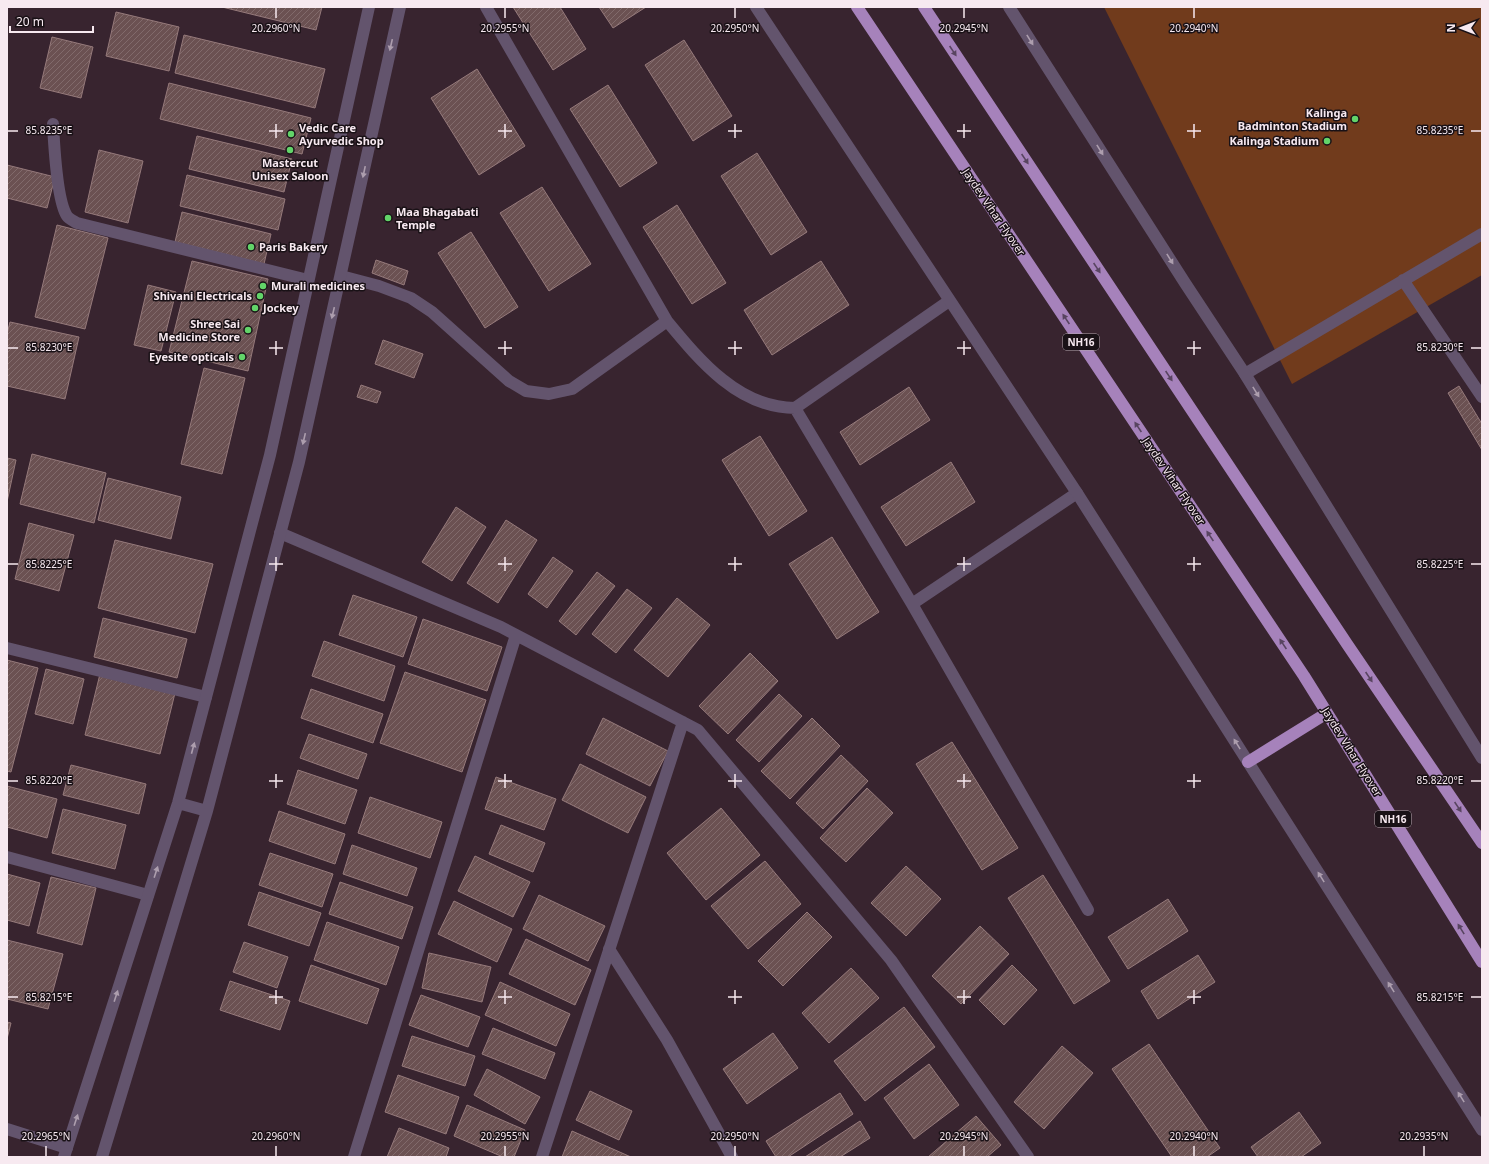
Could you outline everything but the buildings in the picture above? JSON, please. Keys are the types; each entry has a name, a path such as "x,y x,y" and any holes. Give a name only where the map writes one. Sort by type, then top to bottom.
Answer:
{"highway":[{"name":"Jaydev Vihar Flyover","path":"857,7 1304,676 1482,962"},
{"path":"924,7 1347,644 1482,843"},
{"path":"1248,762 1327,713"}],"street":[{"path":"7,1129 66,1153 178,802 270,455 369,7"},
{"path":"102,1157 207,811 299,462 400,7"},
{"path":"486,7 667,321 693,352 719,378 738,391 761,402 783,408 796,408 949,301"},
{"path":"756,7 1077,493 1482,1130"},
{"path":"1009,7 1185,284 1245,374 1482,758"},
{"path":"53,124 54,149 61,199 68,218 77,223 308,280"},
{"path":"1245,374 1482,234"},
{"path":"341,276 379,286 411,298 432,312 509,381 526,391 549,394 572,389 667,321"},
{"path":"1403,280 1482,397"},
{"path":"796,408 912,604 1088,910"},
{"path":"912,604 1077,493"},
{"path":"280,534 516,635 698,730 891,960 1028,1157"},
{"path":"354,1157 516,635"},
{"path":"7,648 206,697"},
{"path":"542,1157 683,722"},
{"path":"178,802 207,811"},
{"path":"7,857 148,895"},
{"path":"610,948 667,1040 732,1157"}],"shaded area":[{"name":"Kalinga Stadium","path":"1104,7 1482,7 1482,275 1292,384"}],"place":[{"name":"Kalinga Badminton Stadium","path":"1355,119"},
{"name":"Vedic Care Ayurvedic Shop","path":"291,134"},
{"name":"Kalinga Stadium","path":"1327,141"},
{"name":"Mastercut Unisex Saloon","path":"290,150"},
{"name":"Maa Bhagabati Temple","path":"388,218"},
{"name":"Paris Bakery","path":"251,247"},
{"name":"Murali medicines","path":"263,286"},
{"name":"Shivani Electricals","path":"260,296"},
{"name":"Jockey","path":"255,308"},
{"name":"Shree Sai Medicine Store","path":"248,330"},
{"name":"Eyesite opticals","path":"242,357"}]}
